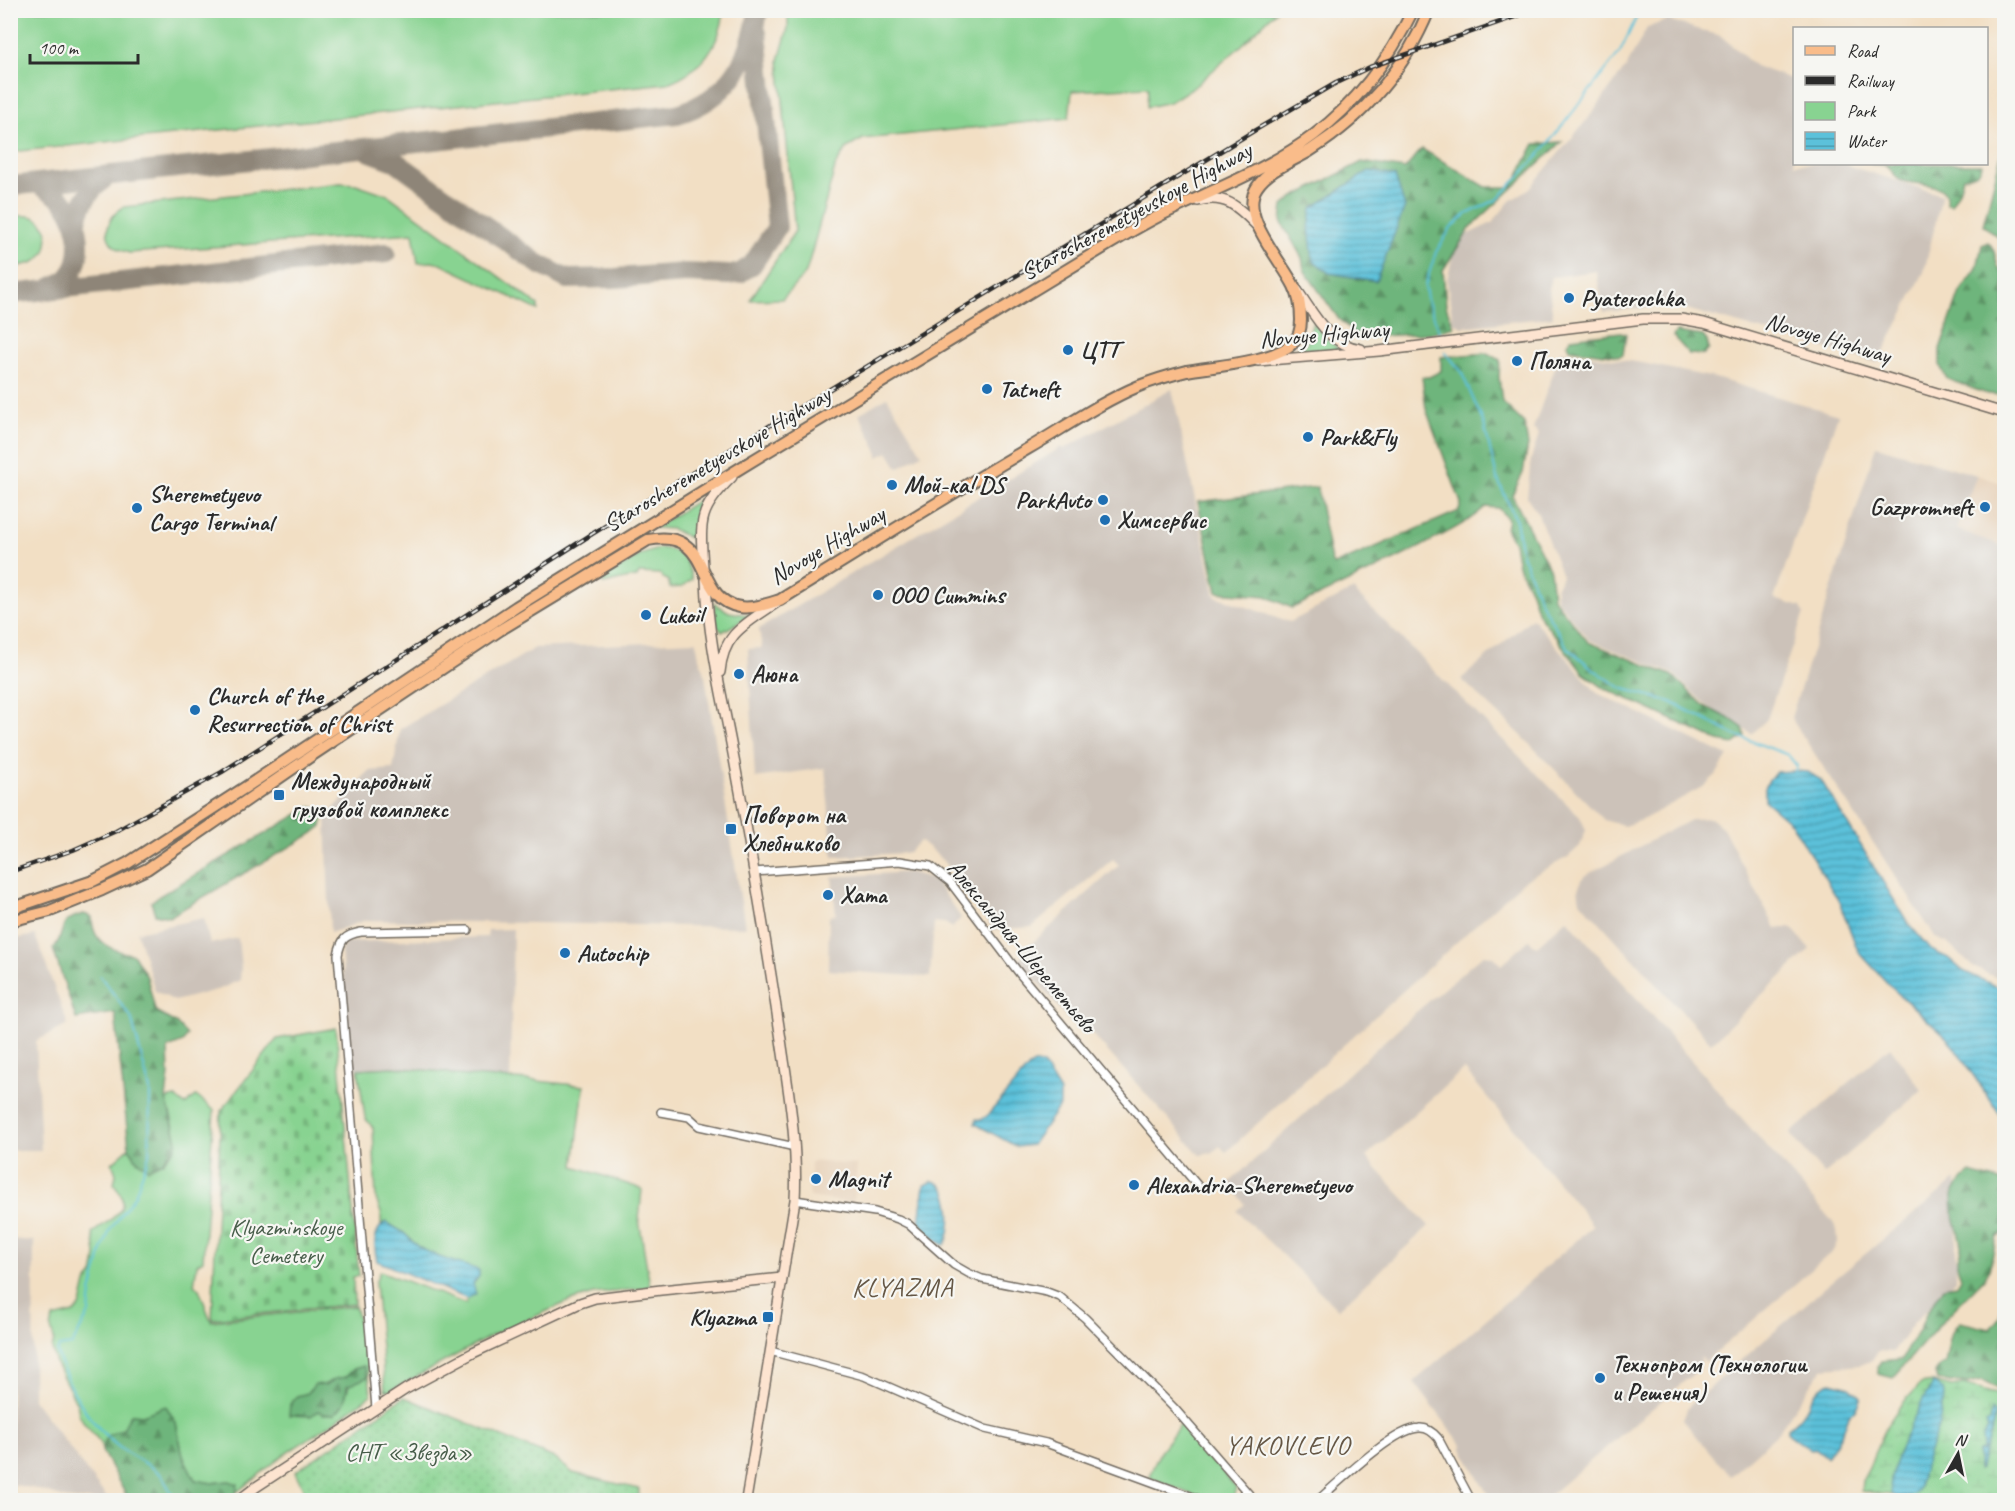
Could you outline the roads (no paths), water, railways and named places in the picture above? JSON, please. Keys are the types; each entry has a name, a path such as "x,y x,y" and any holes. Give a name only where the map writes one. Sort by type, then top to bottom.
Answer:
{"main road":[{"name":"Starosheremetyevskoye Highway","path":"10,909 93,881 128,863 285,762 516,607 742,467 1111,243 1284,154 1313,136 1338,116 1359,94 1398,42 1413,10"},
{"name":"Starosheremetyevskoye Highway","path":"1259,228 1252,210 1257,187 1271,173 1311,150 1361,111 1398,67 1430,10"},
{"path":"1184,206 1216,198 1225,200 1241,210 1259,228 1294,286 1331,336 1341,344 1352,348 1378,351"},
{"path":"1245,362 1283,350 1293,343 1299,334 1301,325 1299,301 1294,286"},
{"name":"Novoye Highway","path":"706,580 722,598 740,607 760,606 780,600 1017,455 1127,392 1183,372 1245,362 1378,351 1643,319 1681,319 1704,323 2004,412"},
{"path":"742,467 716,492 705,512 701,537 703,567 713,657 719,678 754,872 791,1106 795,1147 795,1200 746,1500"},
{"name":"Starosheremetyevskoye Highway","path":"10,921 50,911 147,869 490,637 640,544 659,538 675,540 692,550 703,567"},
{"path":"719,678 721,660 728,641 738,629 780,600"},
{"path":"239,1500 376,1408 473,1353 588,1301 678,1288 782,1278"}],"street":[{"name":"Александрия-Шереметьево","path":"754,872 900,861 930,866 950,882 1019,973 1198,1186"},
{"path":"376,1408 338,955 340,943 350,934 361,932 468,930"},
{"path":"661,1112 689,1117 699,1126 795,1147"},
{"path":"795,1200 875,1212 898,1219 908,1224 954,1265 968,1273 982,1279 1047,1292 1060,1298 1085,1318 1175,1409 1254,1500"},
{"path":"770,1352 864,1376 985,1429 1046,1443 1202,1500"},
{"path":"1318,1500 1376,1451 1402,1434 1418,1428 1430,1431 1438,1438 1472,1500"},
{"path":"1237,1500 1245,1492"}],"water":[{"path":"1369,171 1395,176 1405,207 1376,281 1329,273 1313,260 1309,228 1312,208"},
{"path":"1776,772 1808,772 1821,780 1908,923 1931,950 1948,958 1963,971 2004,990 2004,1120 1949,1040 1891,987 1858,951 1839,901 1792,824 1765,801 1765,786"},
{"path":"1036,1063 1043,1065 1060,1092 1060,1105 1032,1145 1017,1147 975,1124 977,1119 981,1120 987,1116 1029,1067"},
{"path":"933,1181 940,1185 949,1200 951,1219 945,1245 941,1244 919,1222 924,1186"},
{"path":"386,1222 404,1233 418,1247 439,1257 479,1270 479,1276 473,1284 476,1294 467,1299 377,1261 375,1245 377,1234"},
{"path":"1831,1382 1850,1387 1861,1397 1827,1457 1815,1448 1811,1450 1787,1432 1821,1387"},
{"path":"1933,1382 1943,1390 1944,1399 1939,1424 1919,1488 1914,1495 1909,1497 1892,1495 1890,1486 1896,1461 1907,1432"},
{"path":"1991,1410 1994,1413 1993,1427 1978,1470 1978,1453 1983,1450 1982,1437 1988,1429 1986,1424 1989,1422"}],"waterway":[{"path":"1441,336 1427,299 1425,286 1436,252 1451,228 1467,214 1498,199 1540,154 1620,52 1640,10"},
{"path":"1445,352 1461,371 1484,424 1497,478 1516,520 1522,554 1541,603 1567,647 1621,688 1671,702 1733,734 1788,755 1797,766 1795,771"},
{"path":"100,976 131,1017 150,1090 149,1155 135,1195 110,1230 102,1250 91,1292 89,1313 72,1345 59,1347 57,1352 67,1379 90,1417 120,1448 159,1473 176,1500"}],"railway":[{"path":"10,872 73,850 116,831 222,772 592,534 1336,83 1370,67 1535,10"}],"place":[{"name":"Pyaterochka","path":"1569,298"},
{"name":"ЦТТ","path":"1068,350"},
{"name":"Поляна","path":"1517,361"},
{"name":"Tatneft","path":"987,389"},
{"name":"Park&Fly","path":"1308,437"},
{"name":"Мой-ка! DS","path":"892,485"},
{"name":"ParkAvto","path":"1103,500"},
{"name":"Gazpromneft","path":"1985,507"},
{"name":"Sheremetyevo Cargo Terminal","path":"137,508"},
{"name":"Химсервис","path":"1105,520"},
{"name":"OOO Cummins","path":"878,595"},
{"name":"Lukoil","path":"646,615"},
{"name":"Аюна","path":"739,674"},
{"name":"Church of the Resurrection of Christ","path":"195,710"},
{"name":"Международный грузовой комплекс","path":"279,795"},
{"name":"Поворот на Хлебниково","path":"731,829"},
{"name":"Хата","path":"828,895"},
{"name":"Autochip","path":"565,953"},
{"name":"Magnit","path":"816,1179"},
{"name":"Alexandria-Sheremetyevo","path":"1134,1185"},
{"name":"Klyazma","path":"768,1317"},
{"name":"Технопром (Технологии и Решения)","path":"1600,1378"}],"district":[{"name":"KLYAZMA","path":"903,1287"},
{"name":"YAKOVLEVO","path":"1288,1445"}],"park label":[{"name":"Klyazminskoye Cemetery","path":"286,1241"},
{"name":"СНТ «Звезда»","path":"409,1452"}]}
